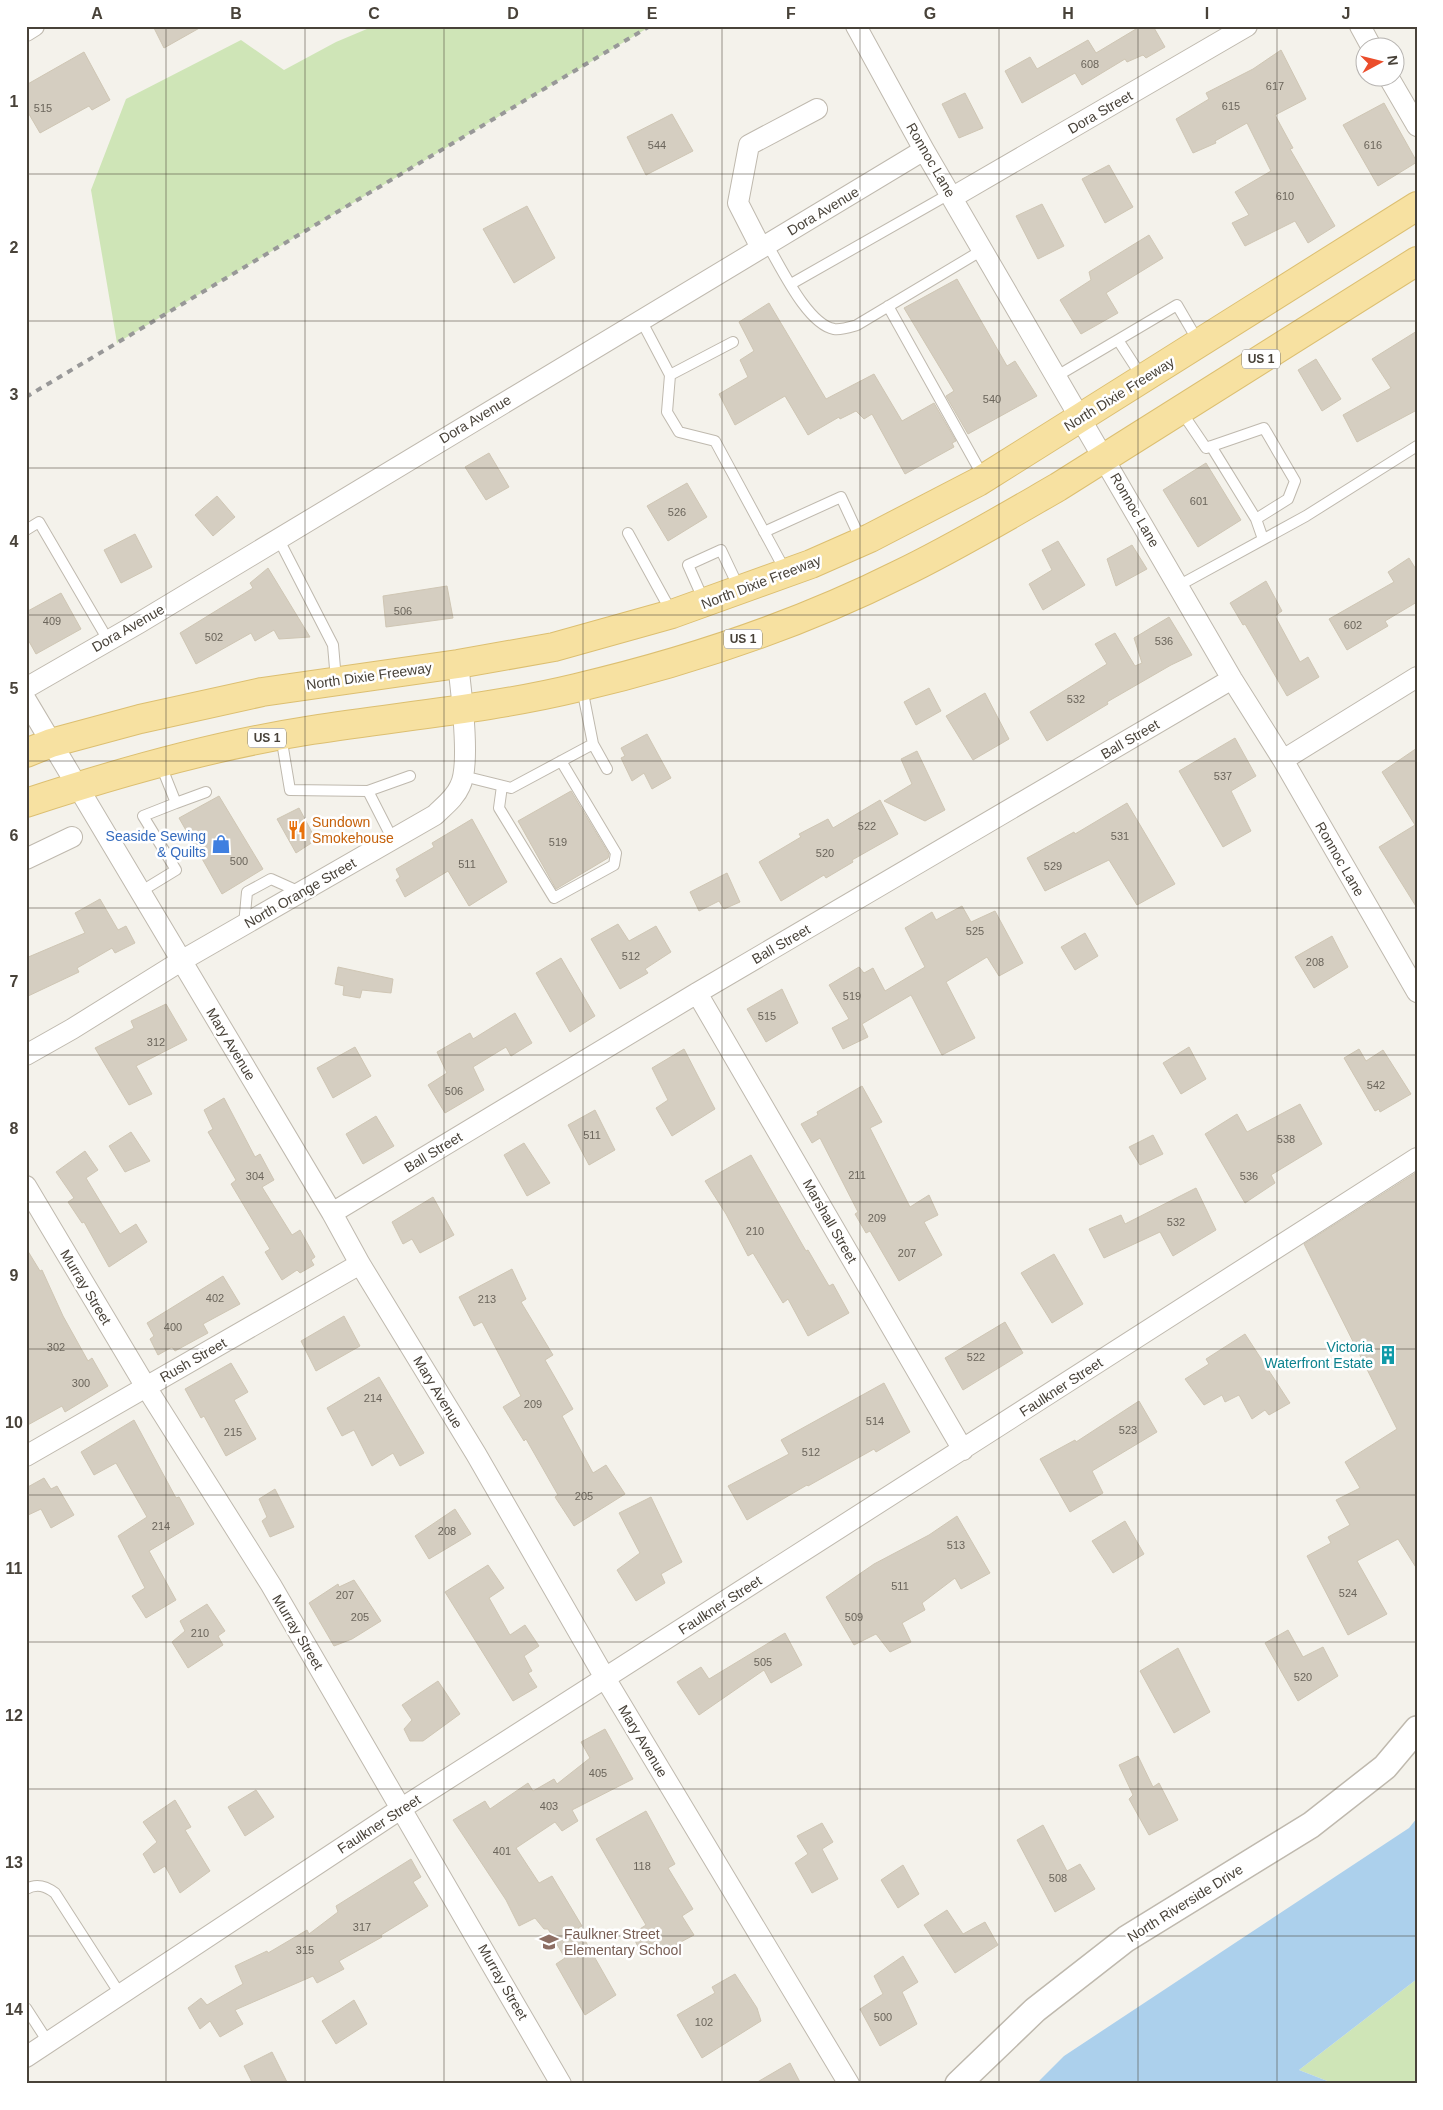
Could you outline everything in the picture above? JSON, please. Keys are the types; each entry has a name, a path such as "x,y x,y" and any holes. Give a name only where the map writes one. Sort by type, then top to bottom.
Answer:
{"main road":[{"name":"North Dixie Freeway","path":"39,748 140,719 262,692 458,664 554,647 672,614 787,574 862,542 923,512 984,478 1417,206"},
{"name":"US 1","path":"26,803 76,786 160,762 280,736 462,710 582,687 700,654 801,617 899,575 959,544 1058,487 1417,261"}],"street":[{"path":"26,31 34,26"},
{"name":"Ronnoc Lane","path":"856,26 924,150 984,249 1232,679 1283,760 1417,992"},
{"name":"Dora Street","path":"952,195 1247,26"},
{"path":"1360,26 1367,38"},
{"path":"1395,88 1417,126"},
{"path":"764,246 738,203 750,145 817,109"},
{"name":"Dora Avenue","path":"26,688 924,150"},
{"name":"North Orange Street","path":"26,1055 244,925 435,815 451,799 464,776 462,710 458,664"},
{"path":"1283,760 1417,677"},
{"name":"Ball Street","path":"332,1213 697,993 1232,679"},
{"name":"Mary Avenue","path":"26,700 39,748 76,786 332,1213 360,1264 476,1454 605,1678 850,2084"},
{"path":"26,859 72,837"},
{"name":"Marshall Street","path":"697,993 963,1450"},
{"name":"Faulkner Street","path":"26,2057 402,1808 1417,1158"},
{"name":"Murray Street","path":"26,1186 146,1387 271,1585 562,2084"},
{"name":"Rush Street","path":"26,1456 360,1264"},
{"name":"North Riverside Drive","path":"958,2084 1035,2010 1111,1951 1311,1825 1386,1767 1417,1729"}],"lane":[{"path":"791,284 952,195"},
{"path":"764,246 815,319 825,326 836,329 858,325 984,249"},
{"path":"1057,376 1177,305 1199,343"},
{"path":"888,306 984,478"},
{"path":"641,320 670,375 667,412 679,432 715,441 787,574"},
{"path":"1118,340 1143,378"},
{"path":"670,375 733,342"},
{"path":"1181,410 1206,448 1264,428 1295,481 1288,499 1256,519"},
{"path":"1210,446 1256,519 1263,539"},
{"path":"1178,586 1306,516 1417,446"},
{"path":"764,532 841,497 862,542"},
{"path":"26,530 40,522 108,640"},
{"path":"628,533 672,614"},
{"path":"278,538 333,645 336,680"},
{"path":"705,603 688,565 722,550 740,591"},
{"path":"582,687 593,744 607,769"},
{"path":"280,736 290,790 368,791 410,776"},
{"path":"464,776 511,788 593,744"},
{"path":"502,786 499,808 554,898 614,864 616,853 562,761"},
{"path":"160,762 176,803"},
{"path":"368,791 392,840"},
{"path":"140,892 176,870 143,816 206,792"},
{"path":"244,925 247,892 271,879 301,892"},
{"path":"26,1889 38,1885 56,1893 120,1994"},
{"path":"26,2008 48,2042"}],"green space":[{"path":"374,26 651,26 117,343 91,190 126,99 241,40 284,70 336,42"},
{"path":"1417,1979 1417,2084 1335,2084 1299,2070"}],"water":[{"path":"1417,1818 1417,1979 1299,2070 1335,2084 1036,2084 1064,2056 1409,1828"}],"building":[{"path":"153,26 203,26 164,48"},
{"path":"1141,26 1153,26 1165,47 1146,58 1143,55 1127,62 1125,59 1082,85 1075,73 1022,103 1005,71 1030,57 1037,69 1088,40 1096,53"},
{"path":"1281,50 1306,99 1275,115 1293,148 1290,149 1335,226 1308,243 1295,221 1245,246 1232,223 1249,215 1235,192 1271,171 1247,123 1215,141 1216,143 1193,153 1176,119 1209,99 1206,93 1253,69"},
{"path":"84,52 110,100 92,110 89,106 40,133 26,109 26,85"},
{"path":"965,93 983,128 959,138 942,104"},
{"path":"1384,103 1417,162 1378,186 1343,125"},
{"path":"672,114 693,151 646,175 627,137"},
{"path":"1109,165 1133,207 1105,223 1082,179"},
{"path":"1042,204 1064,246 1038,259 1016,216"},
{"path":"527,206 555,258 514,283 483,229"},
{"path":"1149,235 1163,258 1106,293 1118,313 1081,334 1060,300 1091,280 1089,272"},
{"path":"957,279 1007,366 1015,361 1037,396 968,434 946,396 954,391 904,308"},
{"path":"769,303 826,399 874,374 902,421 934,403 956,441 952,443 954,447 905,474 872,414 864,419 856,411 840,419 839,417 808,435 785,396 735,425 719,394 748,377 740,360 754,351 739,322"},
{"path":"1417,331 1417,410 1357,442 1343,415 1391,388 1372,359"},
{"path":"1316,359 1341,399 1322,411 1298,370"},
{"path":"489,453 509,487 486,500 465,467"},
{"path":"1206,463 1241,520 1198,547 1163,490"},
{"path":"687,483 707,517 668,541 647,506"},
{"path":"217,496 235,517 213,536 195,515"},
{"path":"135,534 152,567 121,583 104,550"},
{"path":"1058,541 1085,585 1043,610 1029,584 1052,570 1042,550"},
{"path":"1132,545 1147,569 1116,586 1107,559"},
{"path":"1409,558 1417,571 1417,602 1385,621 1388,626 1347,650 1329,619 1394,582 1388,572"},
{"path":"268,568 310,637 279,639 274,630 255,641 251,633 196,664 180,633 253,588 250,583"},
{"path":"1266,581 1282,611 1275,616 1300,662 1308,657 1319,677 1287,696 1245,624 1243,625 1230,603"},
{"path":"447,586 453,618 386,627 383,596"},
{"path":"61,593 81,629 36,654 26,636 26,612"},
{"path":"1169,617 1192,655 1107,702 1108,704 1047,741 1030,712 1107,664 1095,644 1115,633 1135,666 1142,663 1134,638"},
{"path":"929,688 941,711 916,725 904,702"},
{"path":"985,693 1009,739 973,760 946,716"},
{"path":"647,734 671,778 652,789 644,773 632,781 621,758 625,756 621,748"},
{"path":"1235,738 1256,776 1231,791 1251,831 1223,847 1179,771"},
{"path":"1417,748 1417,908 1379,847 1415,825 1382,772"},
{"path":"917,751 945,810 925,821 884,801 912,784 901,759"},
{"path":"571,791 609,854 608,858 556,889 518,821"},
{"name":"Seaside Sewing & Quilts","path":"219,796 263,869 222,894 179,818"},
{"path":"880,800 898,834 852,860 853,862 826,878 824,875 781,901 759,862 801,837 799,834 828,819 833,828"},
{"path":"1127,803 1175,884 1137,905 1109,860 1045,891 1027,858 1074,832 1075,834"},
{"name":"Sundown Smokehouse","path":"299,808 316,840 296,853 277,819"},
{"path":"472,819 507,882 469,906 448,871 405,897 396,880 400,877 396,869 434,847 432,843"},
{"path":"727,873 740,902 724,909 719,901 699,911 690,892"},
{"path":"100,899 118,930 126,926 135,943 115,953 112,948 77,968 79,972 26,997 26,958 85,933 75,913"},
{"path":"962,906 971,922 995,911 1023,963 999,976 987,957 946,982 975,1038 942,1055 911,995 862,1024 868,1037 843,1049 832,1028 849,1019 829,985 859,967 864,973 873,968 885,991 925,967 905,928 932,912 936,920"},
{"path":"618,924 629,941 656,926 671,952 645,969 648,973 620,989 591,939"},
{"path":"1085,933 1098,956 1075,970 1061,947"},
{"path":"1332,936 1348,967 1314,988 1295,957"},
{"path":"561,958 595,1016 570,1032 536,973"},
{"path":"338,967 393,979 391,993 362,990 360,998 343,995 344,986 335,984"},
{"path":"782,989 798,1023 766,1042 747,1009"},
{"path":"166,1004 187,1040 136,1066 152,1094 129,1105 95,1048 134,1028 131,1021"},
{"path":"515,1013 532,1043 511,1056 506,1047 473,1067 484,1090 445,1113 428,1085 447,1073 437,1052 470,1033 473,1039"},
{"path":"355,1047 371,1076 333,1098 317,1068"},
{"path":"1189,1047 1206,1079 1181,1094 1163,1063"},
{"path":"684,1049 715,1109 672,1136 656,1108 668,1100 652,1068"},
{"path":"1359,1049 1366,1061 1383,1050 1411,1094 1380,1112 1379,1109 1375,1111 1344,1058"},
{"path":"862,1086 882,1122 870,1128 910,1207 929,1195 938,1215 924,1222 942,1255 899,1281 870,1231 866,1233 855,1214 858,1212 820,1138 812,1143 801,1124 818,1115 817,1112"},
{"path":"224,1098 255,1157 260,1154 274,1180 262,1187 292,1235 300,1230 315,1257 311,1260 314,1265 300,1273 297,1270 282,1280 265,1252 270,1249 231,1184 236,1180 208,1132 213,1129 204,1110"},
{"path":"1300,1104 1322,1144 1271,1175 1275,1183 1245,1203 1205,1134 1237,1114 1247,1132"},
{"path":"595,1110 615,1150 589,1165 568,1125"},
{"path":"376,1116 394,1146 363,1164 346,1134"},
{"path":"131,1132 150,1161 125,1172 109,1146"},
{"path":"1153,1135 1163,1154 1140,1165 1129,1147"},
{"path":"524,1143 550,1183 527,1196 504,1155"},
{"path":"85,1151 98,1170 86,1178 120,1234 136,1224 147,1242 109,1267 84,1222 82,1223 68,1202 74,1198 56,1172"},
{"path":"751,1155 806,1251 808,1250 829,1286 833,1284 849,1313 808,1336 788,1299 783,1303 753,1253 748,1256 726,1214 705,1181"},
{"path":"1417,1172 1417,1569 1398,1539 1357,1561 1387,1614 1348,1635 1307,1556 1331,1543 1328,1537 1350,1525 1336,1500 1360,1488 1345,1462 1397,1429 1304,1244"},
{"path":"1196,1188 1216,1230 1173,1256 1160,1232 1104,1258 1089,1229 1121,1215 1125,1224"},
{"path":"433,1197 454,1235 420,1253 412,1239 403,1244 392,1222"},
{"path":"26,1248 40,1271 42,1270 63,1316 88,1361 92,1358 108,1386 65,1412 62,1406 26,1426"},
{"path":"1054,1254 1083,1304 1052,1323 1021,1273"},
{"path":"512,1269 526,1299 521,1302 553,1355 545,1360 573,1409 562,1416 593,1473 606,1465 625,1494 574,1526 555,1497 558,1495 526,1439 524,1441 503,1407 521,1396 482,1322 474,1326 459,1297"},
{"path":"223,1276 240,1304 203,1324 208,1333 175,1351 172,1347 158,1355 150,1339 154,1336 147,1323"},
{"path":"344,1316 360,1346 316,1371 301,1341"},
{"path":"1005,1322 1023,1353 963,1390 945,1358"},
{"path":"1245,1334 1290,1403 1269,1415 1265,1410 1252,1419 1239,1395 1225,1402 1222,1395 1204,1405 1185,1379 1209,1364 1206,1359"},
{"path":"231,1363 248,1392 234,1400 256,1439 226,1456 204,1416 201,1418 185,1389"},
{"path":"379,1377 424,1453 400,1466 393,1453 372,1466 354,1430 342,1436 327,1408"},
{"path":"884,1383 910,1432 876,1452 874,1449 807,1485 747,1520 728,1486 789,1454 781,1440"},
{"path":"1139,1401 1157,1432 1092,1471 1103,1493 1070,1512 1040,1459 1075,1440 1076,1442"},
{"path":"134,1420 176,1498 179,1497 194,1524 149,1551 176,1600 146,1618 132,1596 145,1588 118,1536 147,1517 116,1463 94,1475 81,1452"},
{"path":"44,1478 51,1489 57,1486 74,1515 51,1528 41,1509 26,1516 26,1488"},
{"path":"275,1489 294,1527 270,1537 262,1521 267,1517 259,1499"},
{"path":"651,1497 682,1562 661,1574 665,1583 636,1601 617,1570 640,1553 619,1513"},
{"path":"455,1509 471,1534 429,1559 415,1536"},
{"path":"957,1516 990,1573 961,1589 955,1578 922,1603 925,1610 902,1623 911,1642 890,1652 876,1634 854,1645 826,1597 874,1564 929,1535"},
{"path":"1125,1521 1144,1554 1113,1573 1092,1541"},
{"path":"488,1565 504,1588 489,1598 510,1635 525,1625 539,1646 524,1656 532,1671 528,1673 537,1687 513,1701 445,1592"},
{"path":"354,1580 381,1621 352,1639 334,1646 309,1603 338,1584 339,1587"},
{"path":"207,1604 225,1631 218,1636 223,1645 188,1668 172,1642 185,1631 180,1621"},
{"path":"1288,1630 1303,1657 1323,1647 1338,1676 1298,1701 1265,1643"},
{"path":"785,1633 802,1665 771,1683 764,1670 699,1715 677,1682 701,1667 709,1679"},
{"path":"1178,1648 1210,1712 1174,1733 1140,1671"},
{"path":"438,1681 460,1714 423,1741 410,1741 404,1729 412,1720 402,1705"},
{"path":"605,1729 633,1779 572,1810 578,1821 562,1831 555,1822 516,1848 539,1883 552,1876 582,1926 578,1928 616,1995 585,2015 556,1964 565,1958 548,1929 544,1929 535,1918 519,1926 506,1900 453,1820 485,1801 490,1809 528,1783 533,1791 554,1779 557,1784 590,1758 581,1742"},
{"path":"1138,1756 1153,1787 1159,1783 1178,1820 1149,1835 1129,1799 1133,1795 1119,1765"},
{"path":"256,1790 274,1817 245,1836 228,1807"},
{"path":"175,1800 191,1827 185,1830 210,1871 180,1893 165,1866 154,1873 143,1854 157,1842 143,1822"},
{"path":"646,1811 675,1864 668,1868 693,1909 682,1916 694,1935 658,1954 651,1943 639,1949 632,1934 646,1925 596,1839"},
{"path":"822,1823 833,1842 822,1849 838,1879 812,1893 795,1863 808,1854 797,1836"},
{"path":"1043,1825 1067,1871 1080,1864 1095,1889 1055,1912 1017,1840"},
{"path":"411,1859 421,1877 413,1882 428,1906 381,1935 382,1937 339,1961 344,1969 317,1983 313,1976 235,2010 243,2024 220,2037 210,2021 200,2029 188,2008 201,1998 207,2005 243,1984 235,1966 267,1951 268,1953 307,1930 309,1934 338,1912 336,1906"},
{"path":"903,1865 919,1894 898,1908 881,1880"},
{"path":"947,1910 963,1934 985,1922 998,1945 955,1973 924,1925"},
{"path":"903,1956 918,1982 902,1992 917,2024 880,2046 860,2009 883,1994 874,1976"},
{"path":"735,1974 757,2008 761,2021 702,2058 677,2015 715,1993 712,1987"},
{"path":"354,2000 367,2024 336,2044 322,2021"},
{"path":"272,2052 288,2084 253,2084 244,2066"},
{"path":"790,2063 801,2084 754,2084"}],"railway":[{"path":"26,397 650,26"}],"place":[{"name":"Sundown Smokehouse","path":"297,830"},
{"name":"Seaside Sewing & Quilts","path":"221,844"},
{"name":"Victoria Waterfront Estate","path":"1388,1355"},
{"name":"Faulkner Street Elementary School","path":"549,1942"}]}
